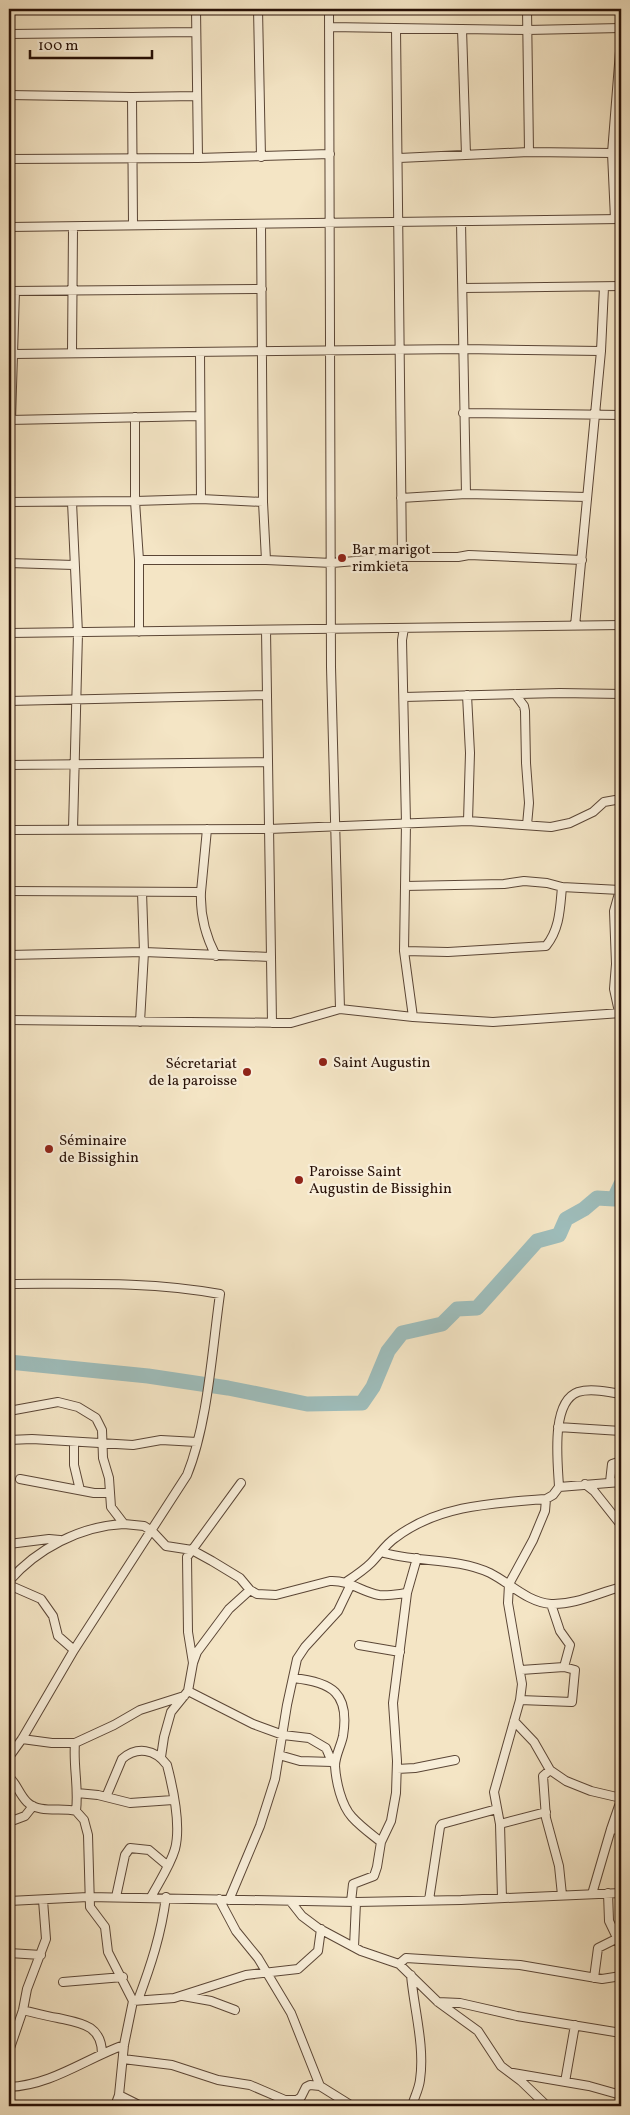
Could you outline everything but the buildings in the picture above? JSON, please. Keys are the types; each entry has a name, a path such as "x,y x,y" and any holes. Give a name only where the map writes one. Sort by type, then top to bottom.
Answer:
{"street":[{"path":"196,9 198,158"},
{"path":"258,9 261,157"},
{"path":"329,9 332,692 340,1009"},
{"path":"527,9 528,152"},
{"path":"329,28 527,30 621,28"},
{"path":"396,29 402,557"},
{"path":"462,29 466,154"},
{"path":"9,34 196,32"},
{"path":"9,227 73,228 133,224 261,225 398,221 461,222 618,219 612,153 619,87 621,39"},
{"path":"9,95 196,96"},
{"path":"132,97 133,224"},
{"path":"398,158 528,152 612,153"},
{"path":"9,159 198,158 330,154"},
{"path":"461,222 463,413 466,494"},
{"path":"261,225 263,502 266,560"},
{"path":"72,352 73,228"},
{"path":"463,288 621,286"},
{"path":"576,626 601,351 604,287"},
{"path":"199,416 10,420 13,354 12,291 262,289"},
{"path":"13,354 463,349 601,351"},
{"path":"200,352 201,499"},
{"path":"463,413 621,415"},
{"path":"135,417 135,501 139,560 139,632"},
{"path":"402,498 466,494 587,497"},
{"path":"9,502 201,499 263,502"},
{"path":"72,502 78,632 73,829"},
{"path":"139,560 266,560 332,563 402,557 458,557 476,555 501,558 582,560"},
{"path":"9,563 74,565"},
{"path":"9,633 621,625"},
{"path":"404,628 402,640 406,823 404,951 413,1017"},
{"path":"266,630 272,1023"},
{"path":"515,694 524,706 525,712 529,803 527,825"},
{"path":"404,697 621,694"},
{"path":"9,701 266,695"},
{"path":"467,695 470,753 468,821"},
{"path":"9,764 268,762"},
{"path":"9,830 269,829 468,821 551,827 570,823 593,812 604,802 621,799"},
{"path":"207,829 200,903 206,937 216,956"},
{"path":"9,1020 272,1023 291,1022 340,1009 413,1017 507,1022 620,1012 614,989 619,962 614,911 621,888 562,887 547,882 524,881 504,884 405,886"},
{"path":"404,951 448,952 546,946 552,939 558,921 562,887"},
{"path":"9,892 200,892"},
{"path":"140,1022 144,952 142,892"},
{"path":"9,955 144,952 270,958"},
{"path":"9,1284 130,1285 193,1289 220,1294 197,1442 187,1475 74,1650 22,1739 9,1757"},
{"path":"559,1487 558,1427 567,1401 578,1392 592,1391 621,1394"},
{"path":"9,1411 58,1402 67,1403 96,1418 102,1430 104,1467 109,1478 108,1493 111,1507 124,1524"},
{"path":"558,1427 621,1431"},
{"path":"9,1440 32,1439 133,1445 161,1440 197,1442"},
{"path":"74,1442 74,1465 80,1490"},
{"path":"610,1482 612,1464 621,1461"},
{"path":"20,1478 94,1494 108,1493"},
{"path":"229,1900 260,1826 275,1778 293,1678 300,1653 338,1610 349,1583 370,1565 394,1538 432,1516 450,1510 546,1499 559,1487 621,1482"},
{"path":"193,1663 188,1632 186,1561 240,1483"},
{"path":"585,1484 594,1491 621,1525"},
{"path":"502,1898 500,1824 495,1789 520,1700 522,1684 508,1603 509,1584 533,1540 546,1511 546,1499"},
{"path":"9,1544 49,1539 60,1540 113,1524 134,1524 152,1531 166,1546 192,1550 231,1572 257,1594 276,1595 330,1581 349,1583 378,1595 407,1592"},
{"path":"9,1581 25,1564 60,1540"},
{"path":"381,1552 488,1572 526,1596 552,1604 575,1602 621,1587"},
{"path":"354,1947 353,1884 374,1876 378,1867 380,1842 390,1821 396,1794 397,1769 393,1711 400,1638 407,1592 417,1558"},
{"path":"9,1585 32,1594 46,1604 53,1616 58,1636 74,1650"},
{"path":"161,1757 164,1737 172,1712 186,1694 193,1663 204,1641 228,1609 250,1590"},
{"path":"552,1604 562,1635 570,1645 564,1667"},
{"path":"359,1645 400,1652"},
{"path":"520,1670 564,1667 575,1670 572,1702 520,1700"},
{"path":"293,1678 321,1682 340,1699 344,1719 343,1736 334,1763"},
{"path":"22,1739 52,1743 75,1742 114,1725 140,1710 186,1694 238,1718 283,1735 309,1738 326,1748 334,1763 348,1811 380,1842"},
{"path":"514,1721 534,1742 550,1770 566,1781 583,1788 621,1799 592,1894"},
{"path":"75,1742 76,1811"},
{"path":"106,1797 122,1759 127,1755 139,1750 161,1757 166,1765 173,1800 177,1838 168,1866 151,1897"},
{"path":"279,1755 300,1761 334,1763"},
{"path":"397,1769 415,1768 455,1760"},
{"path":"550,1770 543,1776 546,1812 559,1866 562,1895"},
{"path":"9,1776 15,1782 26,1801 33,1806 76,1811 84,1820 88,1835 88,1896 92,1910 105,1927 108,1952 136,2000"},
{"path":"77,1793 130,1803 173,1800"},
{"path":"9,1822 24,1816 33,1806"},
{"path":"429,1900 442,1824 497,1809"},
{"path":"500,1824 546,1812"},
{"path":"611,1829 621,1830"},
{"path":"116,1897 126,1855 130,1848 149,1850 168,1866"},
{"path":"9,1901 88,1896 354,1902 502,1898 621,1892"},
{"path":"594,1978 598,1948 620,1942 609,1922 608,1893"},
{"path":"115,2106 124,2045 136,2000 152,1965 159,1939 166,1897"},
{"path":"219,1899 236,1931 254,1952 278,1991 294,2021 320,2086"},
{"path":"9,2051 23,2010 27,1990 41,1955 46,1933 43,1900"},
{"path":"291,1902 302,1916 321,1930 372,1955 398,1964 411,1974 421,1988 478,2031 495,2059 547,2106"},
{"path":"136,2000 163,2000 181,1996 227,1980 265,1972 292,1971 302,1966 318,1951 321,1930"},
{"path":"9,1953 41,1955"},
{"path":"398,1964 403,1959 409,1957 520,1965 602,1979 621,1976"},
{"path":"411,1974 415,2013 419,2026 420,2051 420,2080 412,2106"},
{"path":"63,1982 123,1977"},
{"path":"181,1996 212,2002 234,2010"},
{"path":"438,2002 460,2003 517,2016 621,2033"},
{"path":"23,2010 84,2024 101,2041 102,2054"},
{"path":"565,2082 575,2025"},
{"path":"9,2087 30,2085 46,2080 124,2045"},
{"path":"123,2059 172,2065 218,2080 250,2085 285,2100 297,2100 301,2097 306,2087 310,2085 320,2086 352,2106"},
{"path":"511,2073 601,2088 621,2095"},
{"path":"118,2095 141,2106"}],"waterway":[{"path":"9,1362 148,1376 228,1388 307,1404 362,1403 373,1387 388,1351 402,1333 442,1324 457,1309 477,1308 537,1241 559,1235 566,1219 584,1209 597,1198 614,1199 621,1184"}],"place":[{"name":"Bar marigot rimkieta","path":"342,558"},
{"name":"Saint Augustin","path":"323,1062"},
{"name":"Sécretariat de la paroisse","path":"247,1072"},
{"name":"Séminaire de Bissighin","path":"49,1149"},
{"name":"Paroisse Saint Augustin de Bissighin","path":"299,1180"}]}
